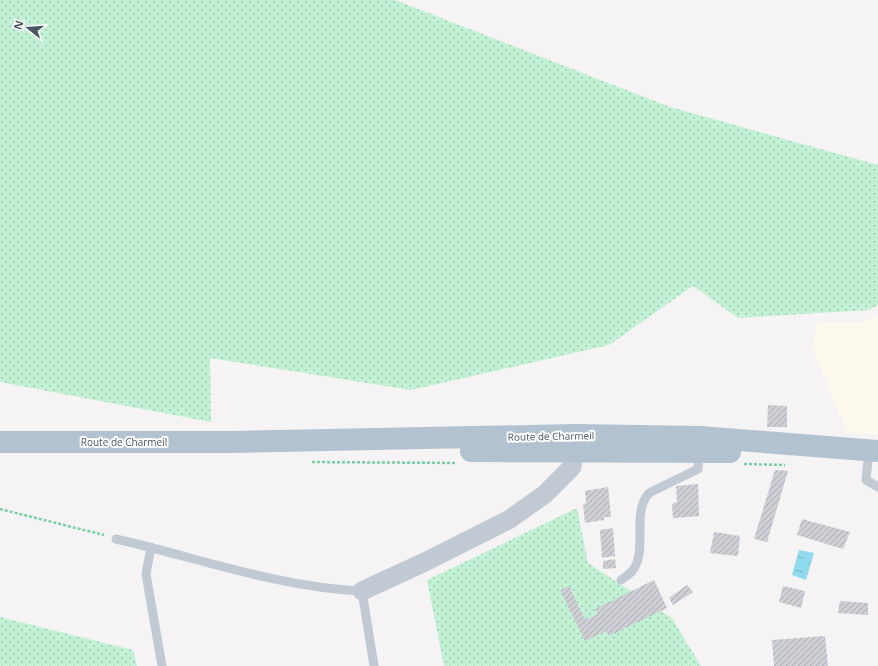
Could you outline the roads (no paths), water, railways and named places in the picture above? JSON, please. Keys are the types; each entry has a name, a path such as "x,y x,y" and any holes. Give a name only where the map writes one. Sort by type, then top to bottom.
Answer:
{"main road":[{"name":"Route de Charmeil","path":"8,443 232,442 360,450 575,443 699,444 873,450"}],"street":[{"path":"362,591 427,561 510,519 545,494 560,481 572,467 575,443"}],"lane":[{"path":"621,580 633,571 637,562 640,519 646,497 649,493 698,469 699,444"},
{"path":"873,450 866,480 878,487"},
{"path":"116,539 270,577 342,590 362,591 374,666"},
{"path":"151,547 146,574 162,666"}],"water":[{"path":"799,550 814,553 806,580 792,575"}]}
